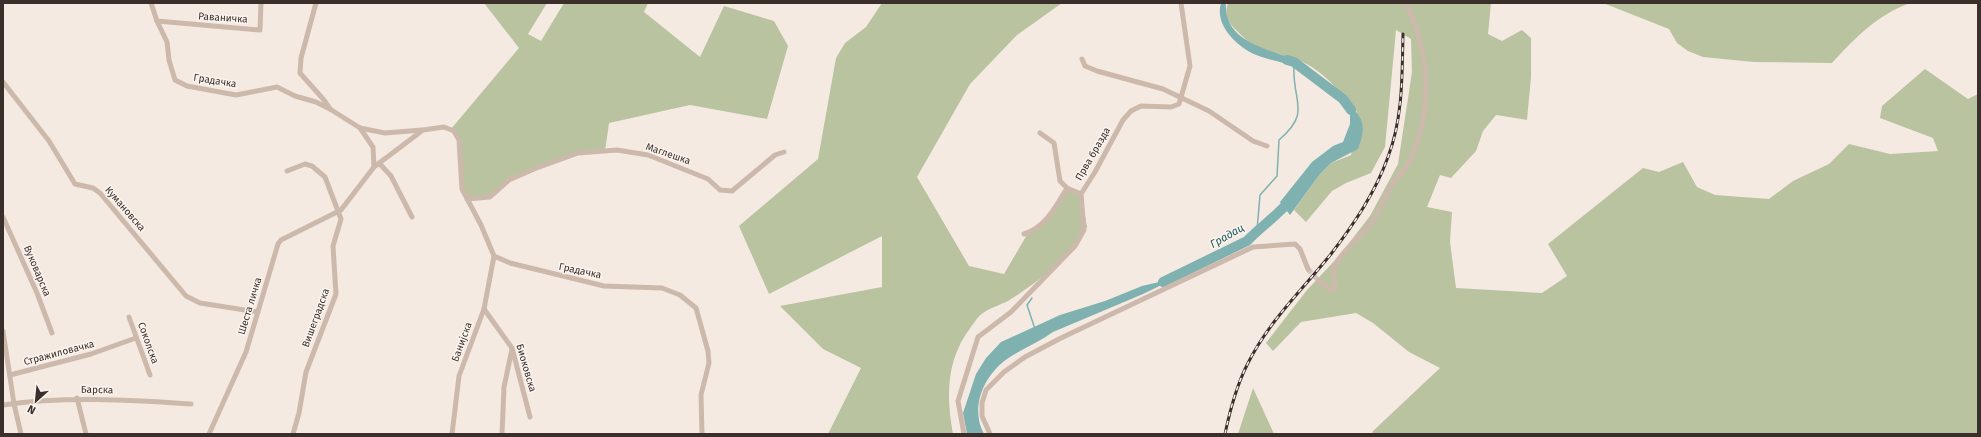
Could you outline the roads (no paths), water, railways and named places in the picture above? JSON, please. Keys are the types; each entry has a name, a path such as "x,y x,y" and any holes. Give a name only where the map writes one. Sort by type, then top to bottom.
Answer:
{"street":[{"name":"Градачка","path":"151,3 157,21 168,42 169,60 175,80 187,86 236,95 276,88 295,96 316,102 330,110"},
{"name":"Раваничка","path":"157,21 260,30 261,3"},
{"path":"316,3 301,58 300,73 324,100 330,110 360,128 385,133 444,127 454,131 459,140 462,189 481,225 494,256"},
{"path":"1181,3 1190,66 1181,99"},
{"path":"1318,280 1330,290 1335,288 1333,275 1336,264 1380,212 1392,185 1411,159 1423,124 1427,102 1424,68 1417,31 1406,3"},
{"path":"1082,59 1085,66 1097,71 1163,89 1181,99 1209,111 1253,141 1267,146"},
{"name":"Кумановска","path":"3,82 48,142 75,184 93,188 100,193 186,296 200,303 258,312"},
{"name":"Прва бразда","path":"964,434 958,401 978,338 1012,312 1075,246 1084,230 1081,194 1123,120 1131,111 1141,106 1171,107 1179,104 1181,99"},
{"path":"360,128 373,147 377,165 391,176 412,217"},
{"path":"287,171 305,164 318,170 329,184 338,212 343,209 377,165 423,130"},
{"path":"1040,134 1054,143 1060,181 1067,188 1081,194"},
{"name":"Маглешка","path":"467,199 490,197 509,180 578,153 617,150 648,155 708,179 720,190 732,191 775,155 784,152"},
{"path":"1024,234 1040,226 1056,207 1067,188"},
{"name":"Шеста личка","path":"209,434 246,352 278,244 281,240 338,212"},
{"name":"Вишеградска","path":"293,434 299,414 306,372 336,294 333,246 340,221 338,212"},
{"name":"Вуковарска","path":"3,217 37,293 52,332"},
{"path":"990,434 982,416 982,404 986,390 1004,372 1025,358 1061,338 1253,247 1295,244 1300,249 1308,269"},
{"name":"Градачка","path":"494,256 517,265 604,286 662,288 680,295 696,308 708,351 709,363 701,395 702,434"},
{"name":"Банијска","path":"452,434 459,376 484,309 494,256"},
{"name":"Биоковска","path":"484,309 512,348 530,417"},
{"name":"Соколска","path":"128,317 150,375"},
{"path":"3,331 4,351 21,434"},
{"name":"Стражиловачка","path":"10,375 91,354 136,338"},
{"path":"502,434 504,387 512,348"},
{"path":"77,398 86,434"},
{"name":"Барска","path":"3,405 77,398 100,398 191,404"}],"water":[{"path":"1221,3 1226,3 1227,17 1232,27 1241,36 1251,43 1300,61 1298,68 1254,54 1236,42 1226,31 1220,18"},
{"path":"1343,99 1359,115 1363,126 1363,133 1358,149 1331,163 1320,174 1290,215 1280,202 1312,162 1333,146 1343,142 1350,124 1350,113"},
{"path":"1176,278 1143,294 1053,332 1010,357 993,372 982,391 978,412 984,434 967,434 963,413 976,374 986,358 1001,342 1060,315 1105,301 1142,286"}],"waterway":[{"name":"Градац","path":"1287,60 1294,62 1343,99 1351,110"},
{"path":"1257,230 1260,195 1277,176 1279,140 1295,122 1298,114 1294,66"},
{"name":"Градац","path":"1163,282 1247,241 1293,197"},
{"path":"1032,298 1027,305 1035,329"}],"tunnel":[{"path":"1308,269 1318,280"}],"railway":[{"path":"1225,434 1231,407 1243,373 1255,349 1275,320 1331,254 1348,231 1370,196 1383,170 1397,127 1401,97 1403,34"}]}
